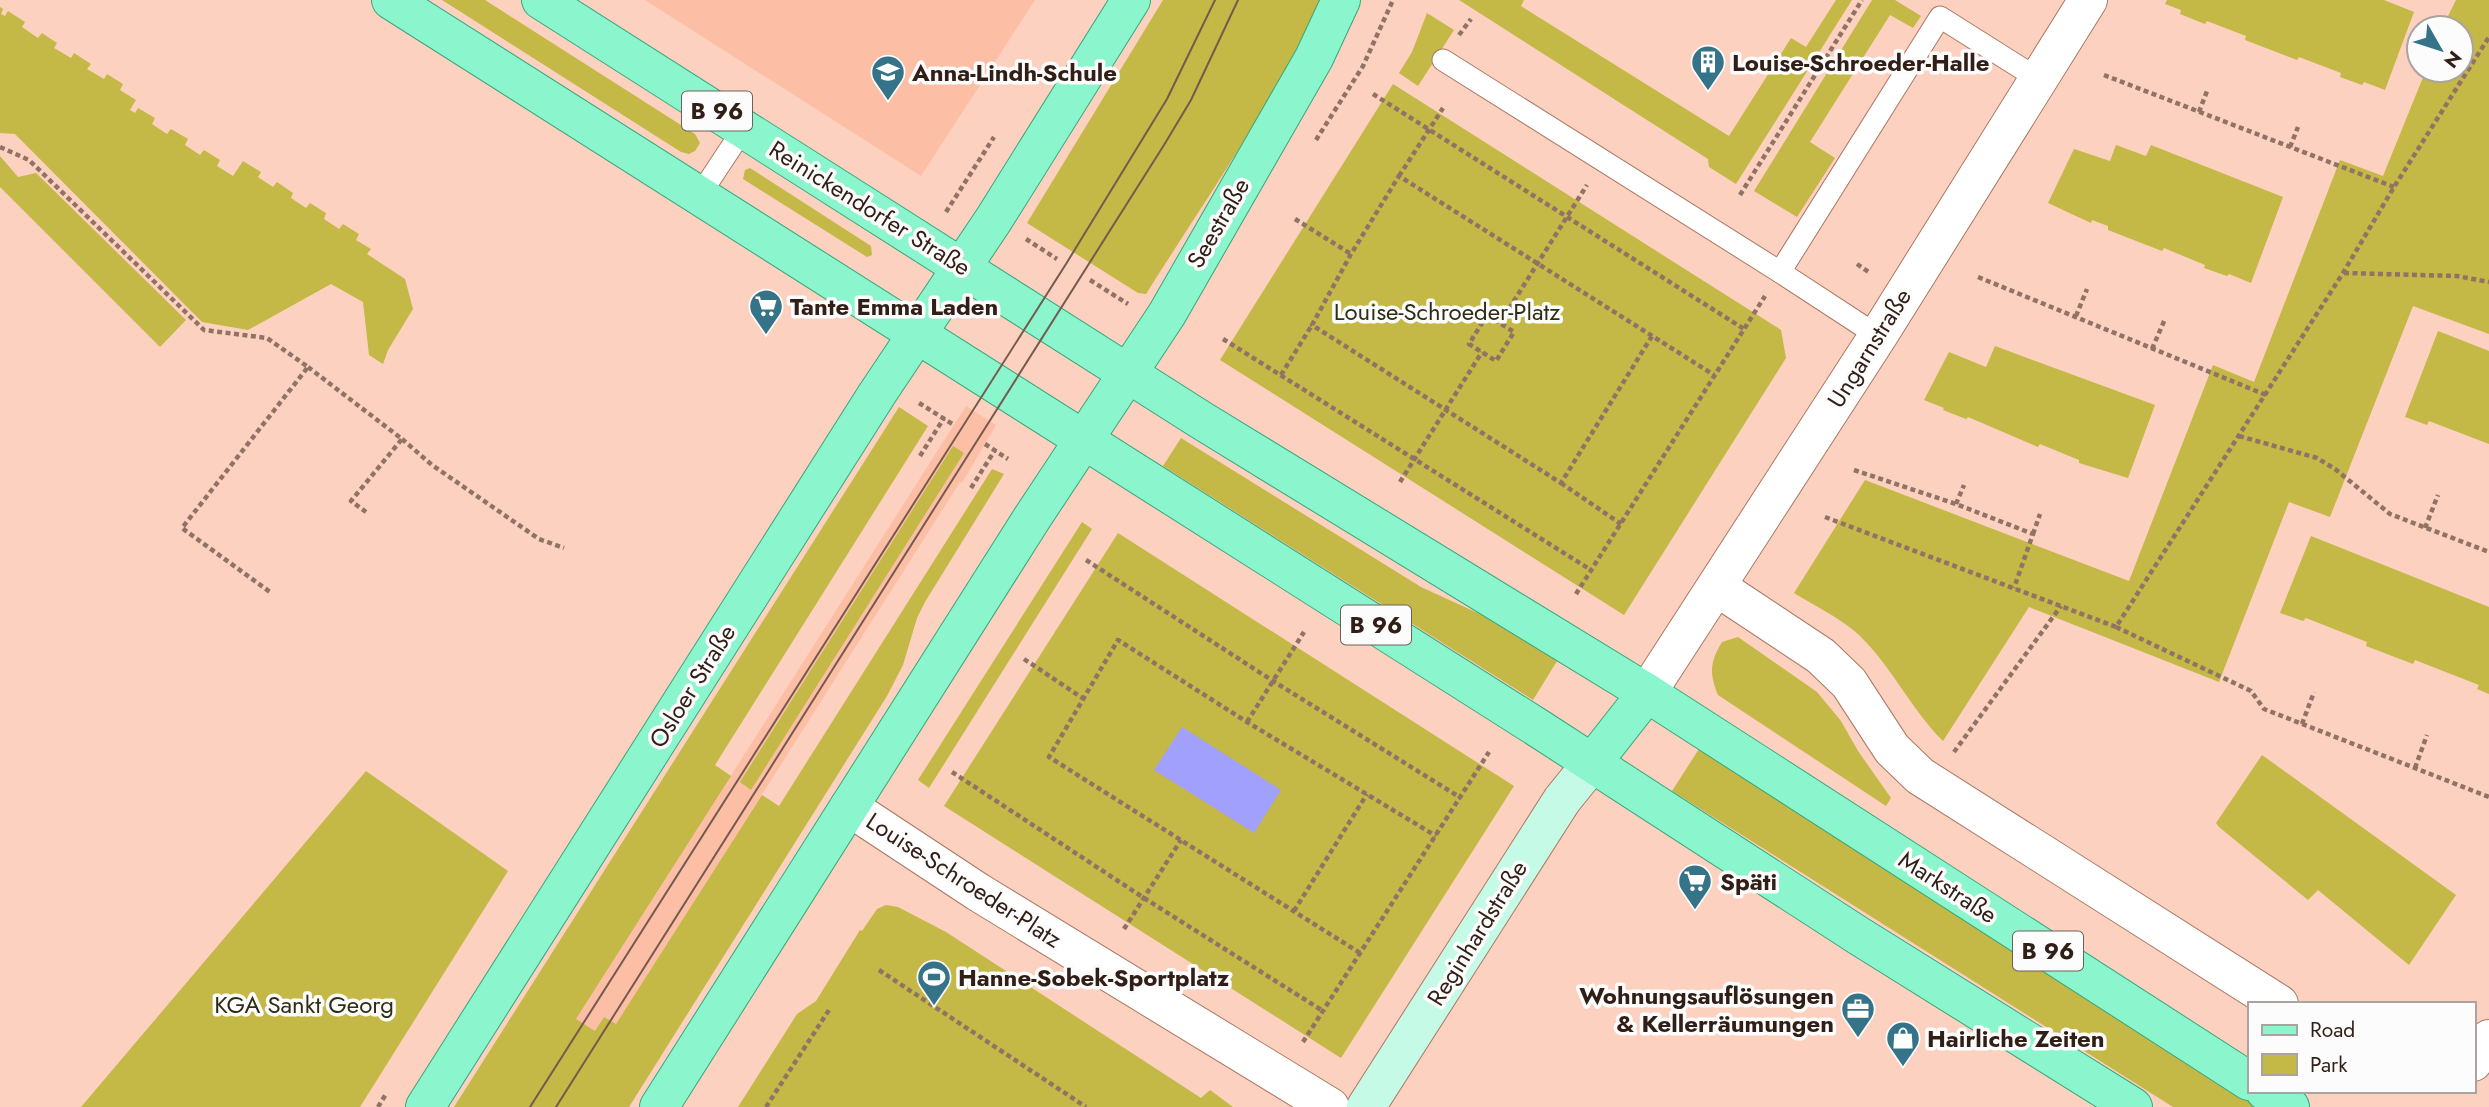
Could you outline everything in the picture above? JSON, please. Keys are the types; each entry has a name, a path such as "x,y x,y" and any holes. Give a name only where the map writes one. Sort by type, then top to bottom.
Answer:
{"main road":[{"name":"B 96","path":"391,0 1592,763 1859,936 2133,1107"},
{"name":"Reinickendorfer Straße","path":"541,0 1128,373"},
{"path":"962,267 1131,0"},
{"name":"Seestraße","path":"1084,440 1167,314 1314,58 1341,0"},
{"name":"Osloer Straße","path":"425,1107 962,267"},
{"name":"B 96","path":"1128,373 1363,521 1647,693"},
{"path":"659,1107 1084,440"},
{"path":"1592,763 1647,693"},
{"name":"Markstraße","path":"1647,693 2248,1080"},
{"path":"2268,1093 2290,1107"}],"street":[{"name":"Ungarnstraße","path":"1647,693 1878,336 2088,0"},
{"path":"1717,587 1821,656 1849,683 1892,749 1920,776 2276,1002"},
{"name":"Reginhardstraße","path":"1366,1107 1562,800 1592,763"},
{"name":"Louise-Schroeder-Platz","path":"849,807 978,892 1330,1107"}],"lane":[{"path":"1780,272 1940,17 2040,80"},
{"path":"1443,60 1878,336"},
{"path":"699,196 744,128"}],"path":[{"path":"1740,195 1862,0"},
{"path":"2116,626 2343,274 2394,187 2489,37"},
{"path":"2104,75 2394,187"},
{"path":"2199,112 2207,91"},
{"path":"1373,94 1744,329"},
{"path":"1281,375 1351,254 1443,108"},
{"path":"2290,147 2298,127"},
{"path":"0,146 29,160 204,330 267,338 432,464 540,539 564,548"},
{"path":"1500,323 1601,160"},
{"path":"1399,176 1714,375"},
{"path":"1295,219 1351,254"},
{"path":"1022,237 1057,259"},
{"path":"1576,594 1780,272"},
{"path":"2343,274 2457,276 2489,282"},
{"path":"1978,277 1994,286 2076,316 2266,395"},
{"path":"1090,280 1135,308"},
{"path":"2076,316 2087,289"},
{"path":"1487,315 1514,332 1496,361 1482,352 1469,344 1487,315"},
{"path":"2152,349 2165,319"},
{"path":"1312,325 1621,524"},
{"path":"1561,483 1652,336"},
{"path":"1223,339 1591,570"},
{"path":"1400,482 1482,352"},
{"path":"270,592 182,528 308,367"},
{"path":"916,401 954,425"},
{"path":"920,456 944,418"},
{"path":"2239,436 2317,458 2335,469 2390,514 2489,552"},
{"path":"366,512 351,501 402,439"},
{"path":"985,444 1008,459"},
{"path":"971,488 995,450"},
{"path":"1854,470 1956,504 2033,534"},
{"path":"1956,504 1964,485"},
{"path":"2426,528 2438,495"},
{"path":"2014,588 2040,514"},
{"path":"1825,517 2116,626 2251,691 2264,709 2489,797"},
{"path":"1086,560 1461,798"},
{"path":"1931,784 2061,606"},
{"path":"1247,722 1304,632"},
{"path":"1360,953 1049,757 1118,640 1247,722 1436,836"},
{"path":"1024,659 1084,699"},
{"path":"2302,724 2314,692"},
{"path":"2415,768 2427,736"},
{"path":"1303,1042 1489,752"},
{"path":"952,772 1323,1011"},
{"path":"1294,911 1367,794"},
{"path":"1124,929 1181,840"},
{"path":"879,970 1086,1107"},
{"path":"766,1107 829,1010"}],"shaded area":[{"name":"Anna-Lindh-Schule","path":"645,0 1035,0 921,176"},
{"path":"966,406 996,425 962,483 960,482 564,1107 520,1107"},
{"path":"1182,727 1281,790 1254,833 1154,770"}],"green space":[{"path":"442,0 485,0 695,134 700,143 695,151 689,154 681,152"},
{"path":"1163,0 1320,0 1261,113 1146,294 1138,293 1027,223"},
{"path":"1459,0 1524,0 1521,6 1729,136 1791,38 1806,47 1836,0 1852,0 1736,184 1709,167 1708,159"},
{"path":"1872,0 1895,0 1921,16 1913,28 1890,15 1810,142 1835,158 1797,217 1754,191"},
{"path":"2167,0 2384,0 2414,12 2405,14 2405,36 2385,90 2364,82 2362,85 2340,77 2341,73 2245,40 2246,36 2207,21 2205,24 2180,14 2181,10 2165,4"},
{"path":"2456,0 2489,0 2489,334 2413,306 2330,517 2289,502 2219,682 2029,607 1943,741 1862,638 1839,620 1794,593 1865,480 2129,581 2213,365 2254,382 2340,160 2383,176 2420,84 2475,84 2475,14 2449,14"},
{"path":"0,7 3,9 1,14 5,16 8,11 25,22 22,27 38,38 42,33 57,43 54,48 71,58 74,53 91,64 87,69 104,79 107,74 123,84 120,90 136,100 130,110 135,113 138,108 155,118 152,124 167,134 171,129 188,139 185,145 200,155 204,150 220,160 217,166 233,176 243,161 261,172 258,177 273,187 277,182 293,193 291,198 306,208 310,203 326,213 324,219 339,229 343,224 359,234 356,240 371,249 367,254 405,279 413,309 388,350 383,364 369,355 363,302 331,284 248,330 202,322 15,134 0,133"},
{"path":"1427,13 1454,30 1418,86 1399,73 1412,52"},
{"name":"Louise-Schroeder-Platz","path":"1393,84 1781,330 1786,358 1624,615 1220,360"},
{"path":"2116,145 2146,156 2151,145 2283,197 2251,283 2204,268 2205,265 2108,230 2108,226 2092,220 2091,223 2048,203 2074,149 2110,161"},
{"path":"0,156 18,177 36,173 186,320 160,347 0,187"},
{"path":"750,168 871,246 872,255 867,257 743,179 745,170"},
{"path":"2438,331 2489,351 2489,444 2429,421 2427,425 2405,417"},
{"path":"1995,346 2155,405 2128,478 2079,463 2079,460 2040,444 2038,447 1924,400 1949,352 1986,367"},
{"path":"899,407 928,426 715,765 731,776 576,1019 595,1031 604,1017 616,1024 762,795 779,806 992,469 1004,474 925,602 917,618 903,665 887,696 629,1107 454,1107"},
{"path":"1181,438 1421,587 1480,614 1557,661 1533,700 1163,466"},
{"path":"953,446 964,453 751,790 740,782"},
{"path":"1082,522 1092,529 929,788 918,780"},
{"path":"1118,533 1514,786 1341,1058 944,806"},
{"path":"2311,536 2489,607 2489,694 2477,689 2479,685 2415,660 2413,664 2306,618 2303,621 2280,613"},
{"path":"1738,637 1817,692 1841,721 1891,798 1886,806 1718,695 1712,674 1715,656 1722,642"},
{"path":"1699,749 2261,1107 2173,1107 1672,791"},
{"path":"2262,755 2456,895 2409,965 2318,890 2308,900 2216,823"},
{"name":"KGA Sankt Georg","path":"366,771 508,871 360,1107 81,1107"},
{"name":"Hanne-Sobek-Sportplatz","path":"886,905 898,907 946,932 1201,1098 1210,1090 1233,1107 738,1107 797,1014 816,1001 860,930 862,931 877,909"}],"tram line":[{"path":"530,1107 1066,264 1167,99 1215,0"},
{"path":"556,1107 1164,145 1191,100 1238,0"}],"place":[{"name":"Louise-Schroeder-Halle","path":"1708,92"},
{"name":"Anna-Lindh-Schule","path":"888,102"},
{"name":"Tante Emma Laden","path":"766,336"},
{"name":"Späti","path":"1695,911"},
{"name":"Hanne-Sobek-Sportplatz","path":"934,1007"},
{"name":"Wohnungsauflösungen & Kellerräumungen","path":"1858,1039"},
{"name":"Hairliche Zeiten","path":"1903,1068"}]}
